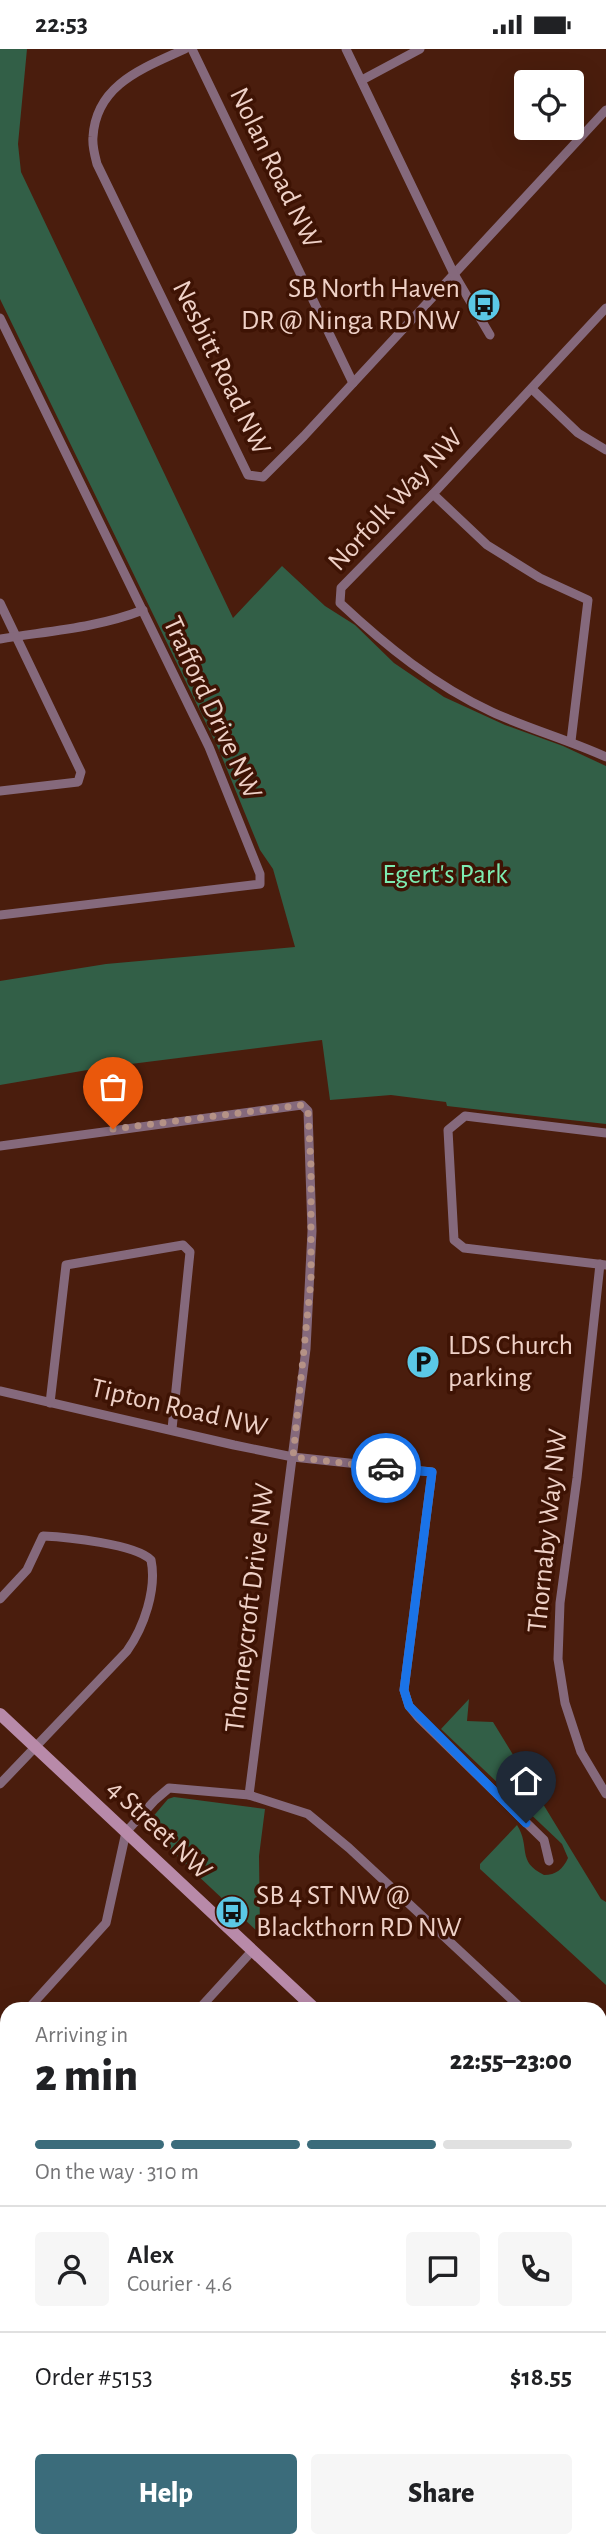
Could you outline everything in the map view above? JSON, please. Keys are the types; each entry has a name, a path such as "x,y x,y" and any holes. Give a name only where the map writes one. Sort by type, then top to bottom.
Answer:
{"main road":[{"name":"4 Street NW","path":"0,1714 308,2002"}],"street":[{"name":"Nesbitt Road NW","path":"185,49 130,75 108,93 99,111 92,138 97,164 248,475 263,477 606,110"},
{"name":"Nolan Road NW","path":"192,49 353,383"},
{"path":"346,49 454,274 490,335"},
{"path":"362,80 420,49"},
{"name":"Norfolk Way NW","path":"606,307 433,494 341,588 340,603 375,636 437,682 492,712 606,757"},
{"name":"Trafford Drive NW","path":"0,318 209,747 260,874 260,884 0,915"},
{"path":"532,389 578,433 606,450"},
{"path":"433,494 487,545 540,578 588,600 570,741"},
{"path":"0,603 81,772 78,782 0,791"},
{"path":"0,639 84,627 124,618 143,610"},
{"name":"Thorneycroft Drive NW","path":"0,1146 302,1105 308,1111 311,1280 293,1457 249,1795"},
{"path":"603,1265 464,1248 454,1240 448,1130 465,1116 606,1133"},
{"path":"50,1403 66,1265 183,1245 190,1252 172,1429"},
{"name":"Thornaby Way NW","path":"603,1265 560,1603 558,1659 565,1703 581,1752 603,1780 606,1794"},
{"name":"Tipton Road NW","path":"0,1391 293,1457 432,1472 404,1690 409,1706 418,1717 544,1840 549,1861"},
{"path":"0,1599 27,1570 43,1536 93,1541 141,1553 151,1560 153,1570 145,1619 138,1635 127,1651 0,1784"},
{"path":"34,2002 106,1923 126,1832 169,1788 249,1795 302,1811 324,1825 514,2002"},
{"path":"205,2002 253,1951"}],"green space":[{"name":"Egert's Park","path":"0,49 27,49 18,144 21,172 233,618 282,566 325,606 355,625 394,663 444,697 606,766 606,1124 447,1106 446,1102 391,1095 330,1100 322,1040 99,1068 0,1085 0,981 106,964 295,947 273,869 260,850 219,750 0,299"},
{"path":"469,1699 467,1721 493,1722 601,1899 606,1902 606,1985 480,1869 480,1864 517,1825 527,1859 535,1870 544,1875 556,1873 568,1858 562,1844 441,1729"},
{"path":"174,1797 265,1809 259,1856 260,1934 145,1826 168,1799"}],"way so far":[{"path":"113,1129 302,1105 308,1111 311,1280 293,1457 386,1468"}],"place":[{"name":"SB North Haven DR @ Ninga RD NW","path":"484,305"},
{"name":"LDS Church parking","path":"423,1362"},
{"name":"SB 4 ST NW @ Blackthorn RD NW","path":"232,1912"}],"route":[{"path":"386,1468 432,1472 404,1690 409,1706 526,1823"}]}
